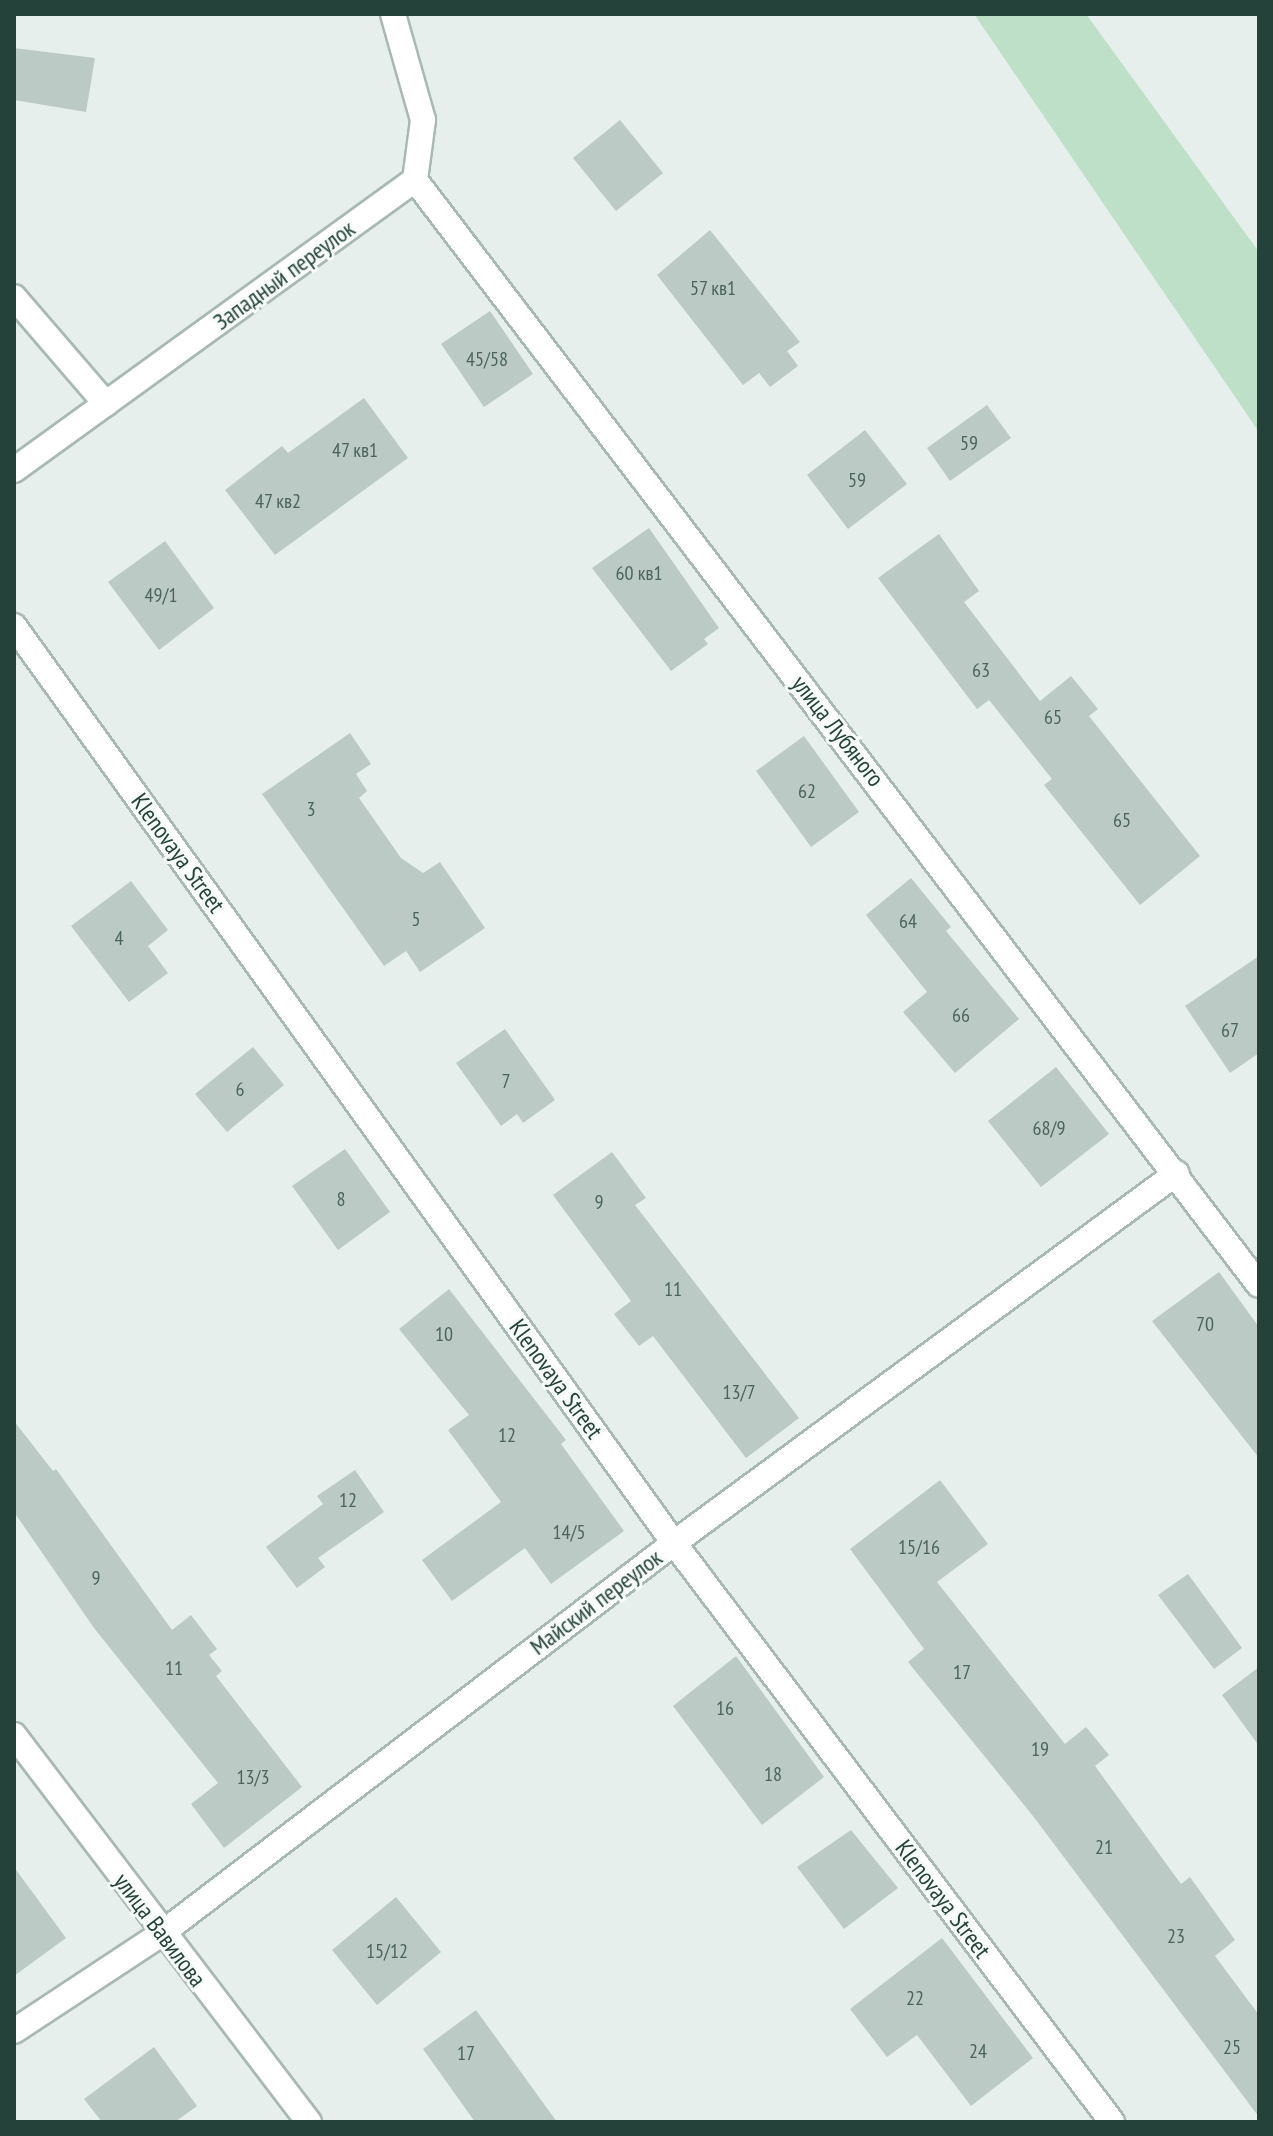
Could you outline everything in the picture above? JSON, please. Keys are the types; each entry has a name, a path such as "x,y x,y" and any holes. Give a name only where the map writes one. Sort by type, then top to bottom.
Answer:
{"street":[{"path":"393,14 423,120 415,180"},
{"name":"Западный переулок","path":"14,470 415,180"},
{"name":"улица Лубяного","path":"415,180 1177,1173 1259,1285"},
{"path":"14,297 106,404"},
{"name":"Klenovaya Street","path":"14,626 674,1543 1112,2122"},
{"name":"Майский переулок","path":"14,2031 161,1934 674,1543 1177,1173"},
{"name":"улица Вавилова","path":"14,1735 161,1934 309,2122"}],"green space":[{"path":"974,14 1086,14 1259,252 1259,432"}],"building":[{"path":"14,48 95,58 86,112 14,100"},
{"path":"620,120 663,173 616,211 573,158"},
{"path":"710,230 800,342 787,351 798,366 770,387 759,373 743,385 657,275"},
{"path":"490,311 533,374 484,407 441,344"},
{"path":"364,398 408,458 275,555 225,490 282,446 288,453"},
{"path":"987,405 1011,438 950,481 927,448"},
{"path":"865,430 907,484 848,529 807,475"},
{"path":"649,528 719,628 704,639 708,644 671,671 592,568"},
{"path":"939,534 979,591 964,602 1040,701 1071,676 1098,709 1089,716 1200,856 1140,905 1044,785 1052,779 989,700 977,709 878,578"},
{"path":"165,541 214,608 159,650 108,582"},
{"path":"350,733 371,764 356,774 367,791 359,798 401,858 423,873 440,862 485,928 420,972 406,951 384,966 262,794"},
{"path":"804,736 859,812 811,847 756,771"},
{"path":"911,878 951,927 946,931 1019,1019 955,1073 903,1012 927,992 866,915"},
{"path":"131,881 168,930 148,946 168,973 129,1002 71,926"},
{"path":"1259,956 1259,1053 1230,1073 1185,1006"},
{"path":"505,1029 555,1100 523,1123 517,1114 501,1126 456,1063"},
{"path":"253,1047 284,1085 227,1132 195,1094"},
{"path":"1056,1067 1109,1134 1041,1187 988,1121"},
{"path":"345,1149 390,1212 338,1250 292,1186"},
{"path":"612,1152 646,1198 635,1205 799,1418 746,1458 653,1336 639,1346 614,1314 631,1301 553,1195"},
{"path":"1219,1272 1259,1327 1259,1458 1152,1321"},
{"path":"449,1289 566,1440 561,1444 624,1531 551,1584 525,1548 452,1601 422,1560 501,1502 448,1430 469,1415 399,1329"},
{"path":"14,1421 53,1471 56,1469 172,1630 191,1615 217,1649 209,1655 222,1671 216,1676 302,1787 224,1848 191,1804 218,1783 94,1628 14,1512"},
{"path":"355,1470 384,1512 318,1558 325,1567 297,1588 266,1547 323,1504 317,1496"},
{"path":"940,1480 988,1544 937,1582 1065,1744 1086,1727 1109,1755 1095,1766 1181,1884 1190,1877 1235,1940 1215,1956 1259,2015 1259,2117 1033,1816 908,1662 924,1649 850,1549"},
{"path":"1188,1574 1242,1648 1214,1669 1158,1595"},
{"path":"736,1656 824,1777 762,1825 673,1706"},
{"path":"1259,1667 1259,1746 1222,1695"},
{"path":"851,1830 898,1888 844,1929 797,1867"},
{"path":"14,1867 66,1938 14,1976"},
{"path":"396,1897 441,1952 377,2005 332,1950"},
{"path":"942,1938 1033,2058 971,2106 917,2035 887,2057 850,2009"},
{"path":"476,2010 557,2122 475,2122 423,2049"},
{"path":"154,2047 197,2106 175,2122 102,2122 84,2099"}]}
